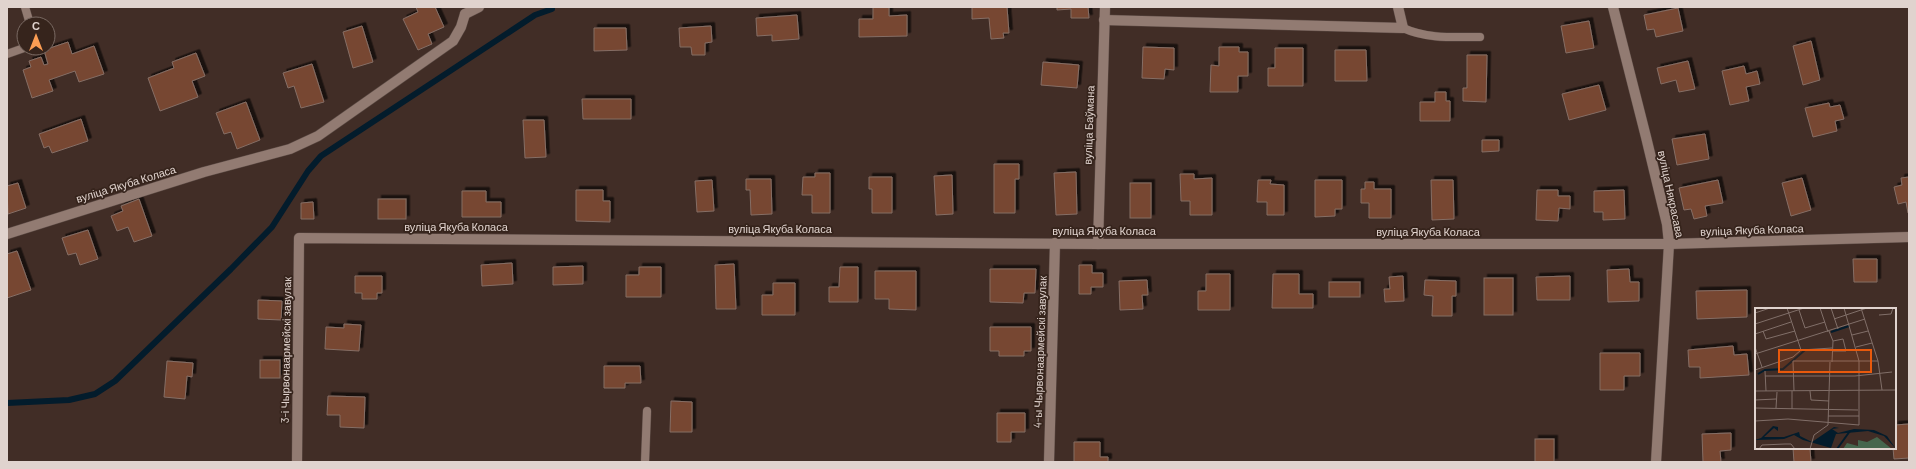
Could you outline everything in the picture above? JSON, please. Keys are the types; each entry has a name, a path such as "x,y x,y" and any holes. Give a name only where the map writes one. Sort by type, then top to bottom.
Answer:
{"street":[{"path":"464,10 480,7"},
{"name":"вуліца Баўмана","path":"1098,244 1105,7"},
{"path":"1104,20 1403,28 1398,7"},
{"name":"вуліца Някрасава","path":"1613,7 1667,224 1669,244 1656,462"},
{"name":"вуліца Якуба Коласа","path":"7,234 204,172 290,149 318,136 453,41 462,27 464,10"},
{"name":"вуліца Якуба Коласа","path":"299,238 1098,244 1669,244 1909,237"},
{"name":"3-і Чырвонаармейскі завулак","path":"297,462 299,238"},
{"name":"4-ы Чырвонаармейскі завулак","path":"1049,462 1055,243"}],"lane":[{"path":"1403,28 1416,34 1428,36 1480,37"},
{"path":"646,411 646,462"}],"building":[{"path":"416,7 435,7 444,27 428,34 432,44 418,50 403,19 418,12"},
{"path":"873,7 889,7 889,16 907,15 907,36 859,37 859,19 873,19"},
{"path":"972,7 1007,7 1009,33 1003,33 1004,38 991,39 989,18 972,19"},
{"path":"1057,7 1088,7 1089,18 1071,18 1071,9 1057,10"},
{"path":"1678,8 1683,31 1656,37 1654,29 1647,30 1644,15"},
{"path":"797,15 799,39 772,41 772,35 757,36 756,18"},
{"path":"1589,21 1594,48 1566,53 1561,26"},
{"path":"362,26 373,62 353,68 343,32"},
{"path":"711,26 712,42 705,43 705,55 692,55 691,47 680,47 679,28"},
{"path":"594,28 626,28 627,50 594,51"},
{"path":"1811,41 1820,80 1803,85 1793,46"},
{"path":"68,42 72,54 94,46 104,74 79,82 75,71 49,80 53,91 32,98 23,70 31,67 29,61 41,57 44,65 48,64 46,56 56,56 56,46"},
{"path":"1143,47 1174,48 1174,70 1165,69 1164,79 1142,78"},
{"path":"1219,47 1239,47 1239,52 1248,52 1248,76 1238,76 1238,92 1210,92 1211,65 1219,66"},
{"path":"1275,48 1303,48 1303,86 1268,86 1268,68 1275,68"},
{"path":"1335,50 1366,50 1367,81 1335,81"},
{"path":"196,53 205,76 192,81 198,97 160,111 148,78 174,68 172,62"},
{"path":"1467,55 1487,55 1486,102 1463,101 1463,88 1467,88"},
{"path":"1688,61 1695,89 1679,92 1676,80 1661,84 1657,68"},
{"path":"1043,62 1079,65 1077,88 1041,85"},
{"path":"312,64 324,102 301,108 294,86 288,88 283,73"},
{"path":"1744,66 1746,74 1757,71 1760,84 1746,87 1749,101 1730,105 1722,71"},
{"path":"1599,85 1606,110 1569,120 1562,94"},
{"path":"1435,92 1446,92 1446,101 1450,101 1450,121 1420,121 1420,102 1435,102"},
{"path":"582,99 631,99 631,119 583,119"},
{"path":"246,102 260,140 237,149 231,132 224,134 216,113"},
{"path":"1829,103 1830,107 1840,105 1844,119 1835,121 1837,131 1813,137 1805,108"},
{"path":"81,119 88,141 52,153 49,146 44,148 39,134"},
{"path":"523,120 544,120 546,157 525,158"},
{"path":"1705,134 1709,159 1677,165 1672,139"},
{"path":"1482,140 1499,140 1499,151 1482,152"},
{"path":"994,164 1019,164 1019,179 1015,179 1015,213 994,213"},
{"path":"1076,172 1077,214 1056,215 1054,173"},
{"path":"815,173 830,173 830,213 812,213 812,195 802,195 803,177 815,177"},
{"path":"1180,174 1194,174 1194,179 1212,178 1212,215 1190,215 1190,201 1181,201"},
{"path":"952,175 953,214 936,215 934,176"},
{"path":"869,177 892,177 892,213 872,213 872,189 869,189"},
{"path":"1909,177 1908,213 1906,202 1898,204 1894,187 1902,185 1901,178"},
{"path":"1802,178 1811,210 1791,216 1782,183"},
{"path":"746,179 771,179 772,214 751,215 750,190 746,190"},
{"path":"712,180 714,211 697,212 695,181"},
{"path":"1258,180 1271,180 1270,184 1284,185 1284,215 1267,215 1267,202 1257,202"},
{"path":"1315,180 1342,180 1342,209 1335,209 1335,216 1315,217"},
{"path":"1431,180 1453,180 1454,219 1432,220"},
{"path":"1718,180 1723,203 1705,206 1707,216 1694,219 1691,209 1684,210 1679,188"},
{"path":"1365,182 1374,182 1374,189 1391,189 1391,218 1369,218 1369,203 1361,203 1361,189 1365,189"},
{"path":"18,183 26,208 8,214 7,186"},
{"path":"1130,183 1151,183 1151,218 1130,218"},
{"path":"576,190 603,190 603,201 610,201 610,222 576,221"},
{"path":"1537,190 1558,190 1558,196 1570,196 1570,209 1559,208 1558,221 1536,220"},
{"path":"1624,190 1625,219 1603,220 1603,212 1594,212 1594,191"},
{"path":"462,191 486,191 486,202 501,202 501,217 462,217"},
{"path":"139,199 152,236 134,242 128,227 117,231 111,216 123,211 121,206"},
{"path":"378,199 406,199 406,219 378,219"},
{"path":"313,202 314,219 301,219 301,203"},
{"path":"88,230 98,259 80,265 76,253 68,255 62,238"},
{"path":"17,251 31,290 7,298 7,254"},
{"path":"1853,259 1877,259 1877,282 1854,282"},
{"path":"512,263 513,284 482,286 481,265"},
{"path":"734,264 736,309 716,309 715,265"},
{"path":"1079,265 1092,265 1092,273 1103,273 1103,287 1091,287 1091,294 1079,294"},
{"path":"583,266 583,284 553,285 553,267"},
{"path":"639,267 661,267 661,297 626,297 626,275 639,275"},
{"path":"840,267 858,267 858,302 829,302 829,287 839,287"},
{"path":"990,269 1036,269 1035,293 1024,293 1023,303 990,302"},
{"path":"1629,269 1630,282 1639,282 1639,301 1608,302 1607,270"},
{"path":"875,271 916,271 916,310 889,309 889,299 875,299"},
{"path":"1206,274 1230,274 1230,310 1198,310 1198,291 1206,291"},
{"path":"1273,274 1299,274 1299,294 1313,294 1313,308 1272,308"},
{"path":"355,276 382,276 382,293 377,293 377,299 362,299 362,293 355,293"},
{"path":"1403,276 1404,301 1385,302 1384,289 1390,289 1389,277"},
{"path":"1570,276 1570,300 1537,300 1536,277"},
{"path":"1484,278 1513,278 1513,315 1484,315"},
{"path":"1147,280 1148,295 1142,295 1143,309 1120,310 1119,281"},
{"path":"1425,280 1456,281 1456,296 1452,296 1452,316 1432,316 1433,296 1424,295"},
{"path":"1329,282 1360,282 1360,297 1329,297"},
{"path":"773,283 795,283 795,315 762,315 762,295 773,295"},
{"path":"1747,290 1747,317 1697,319 1696,291"},
{"path":"258,300 282,301 281,320 258,319"},
{"path":"344,324 361,325 359,351 325,349 326,327 344,328"},
{"path":"990,327 1031,327 1031,351 1024,351 1024,356 999,356 999,351 990,351"},
{"path":"1733,346 1734,355 1747,354 1749,375 1700,378 1700,367 1689,367 1688,350"},
{"path":"1600,353 1640,353 1640,376 1624,376 1624,390 1600,390"},
{"path":"260,360 280,360 280,378 260,378"},
{"path":"167,361 193,363 192,377 187,376 185,399 164,397"},
{"path":"604,366 640,366 641,383 625,383 625,388 604,388"},
{"path":"328,396 365,397 364,428 340,427 340,415 327,415"},
{"path":"671,401 692,402 692,432 670,432"},
{"path":"997,413 1025,413 1025,432 1011,432 1011,442 997,442"},
{"path":"1909,424 1909,458 1894,459 1893,449 1896,449 1896,425"},
{"path":"1731,433 1731,450 1720,451 1721,462 1703,462 1702,434"},
{"path":"1535,439 1554,439 1554,462 1535,462"},
{"path":"1074,442 1100,442 1100,457 1108,457 1108,462 1074,462"},
{"path":"1793,449 1810,449 1811,462 1794,462"}],"waterway":[{"path":"7,403 69,400 95,394 115,381 231,269 272,227 308,171 321,156 535,15 552,9"}]}
